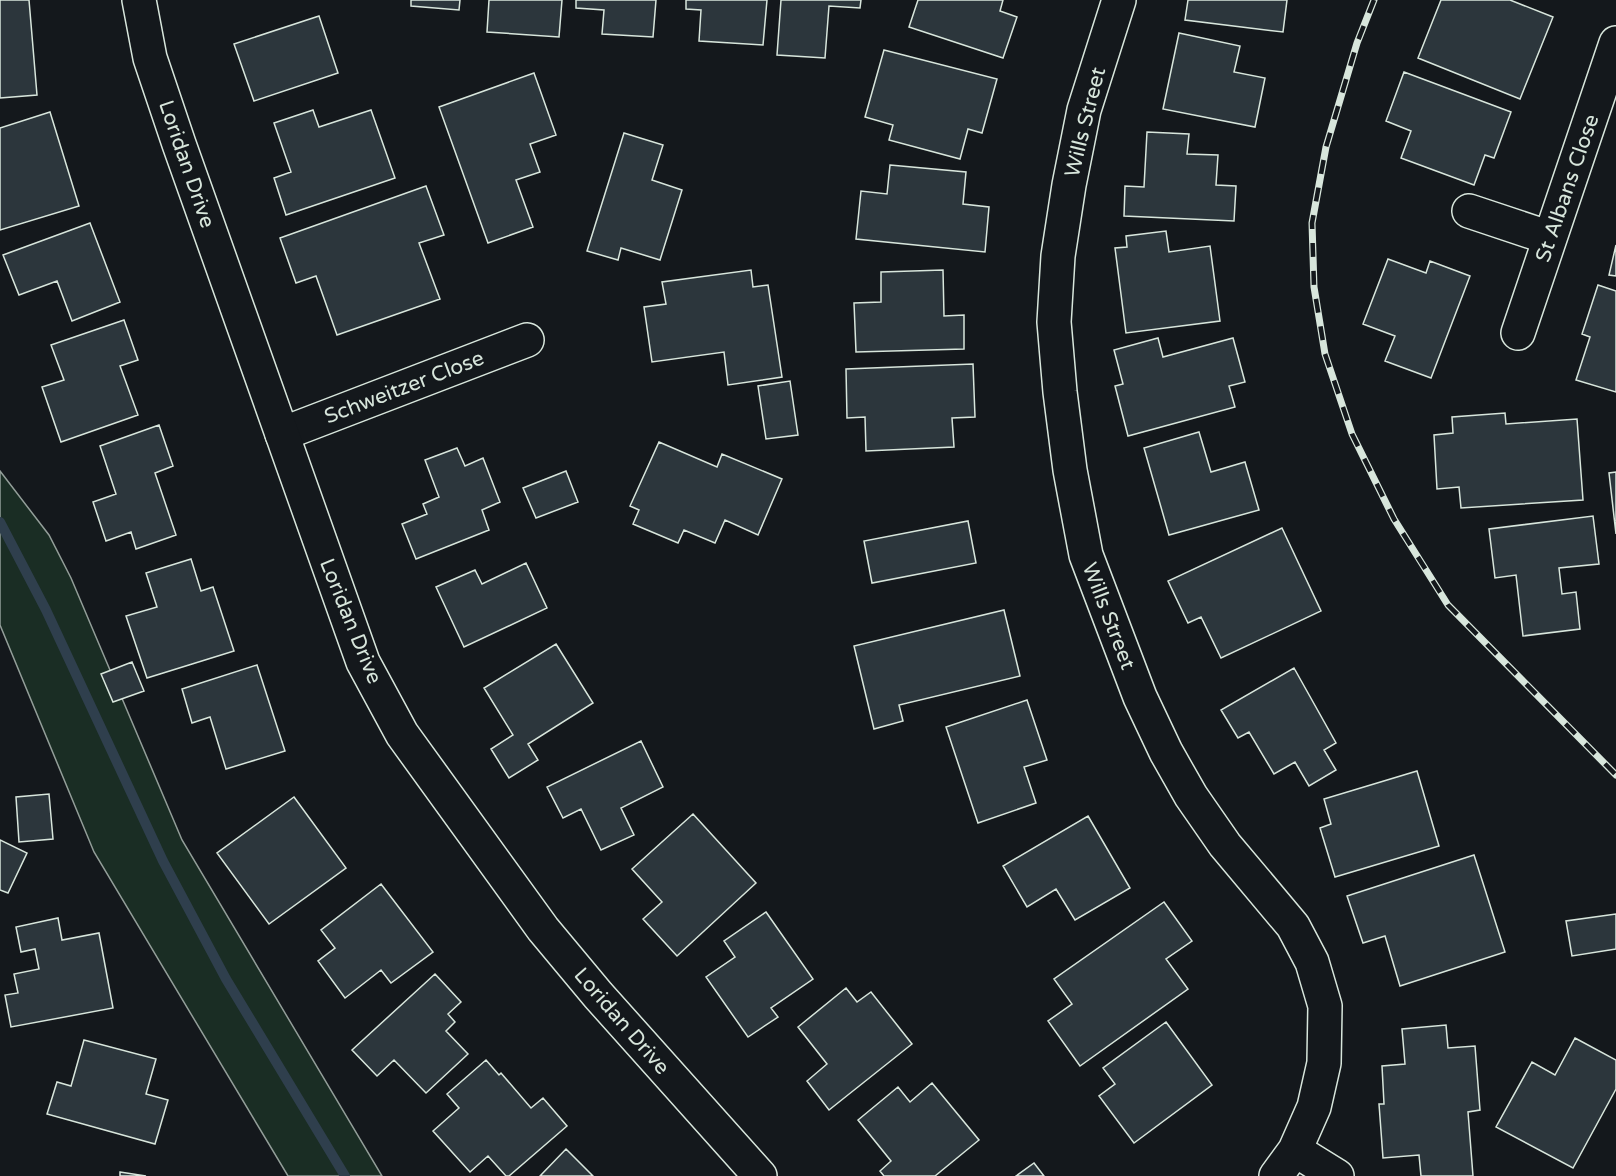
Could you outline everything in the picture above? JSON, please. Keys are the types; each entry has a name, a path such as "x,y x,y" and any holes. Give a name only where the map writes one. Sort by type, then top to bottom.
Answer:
{"street":[{"name":"Loridan Drive","path":"139,0 150,58 363,662 402,734 549,937 759,1176"},
{"name":"Wills Street","path":"1119,0 1084,110 1058,256 1054,321 1070,470 1086,555 1140,697 1166,752 1191,796 1226,845 1293,926 1312,962 1325,1006 1324,1063 1314,1107 1295,1150 1276,1176"},
{"name":"St Albans Close","path":"1518,333 1616,43"},
{"path":"1469,212 1550,238"},
{"name":"Schweitzer Close","path":"282,434 527,340"},
{"path":"1295,1150 1337,1176"}],"green space":[{"path":"0,471 49,535 71,578 182,840 382,1176 288,1176 94,852 0,625"}],"building":[{"path":"0,0 29,0 37,95 0,98"},
{"path":"411,0 460,0 459,10 411,6"},
{"path":"489,0 562,0 559,37 487,32"},
{"path":"576,0 656,0 653,37 602,34 604,10 576,8"},
{"path":"686,0 767,0 763,45 699,41 701,10 686,9"},
{"path":"781,0 861,0 860,8 829,6 825,58 777,55"},
{"path":"918,0 1003,0 1000,11 1017,17 1003,58 909,27"},
{"path":"1188,0 1287,0 1283,32 1185,20"},
{"path":"1441,0 1510,0 1553,17 1520,99 1418,58"},
{"path":"319,16 338,73 254,101 234,44"},
{"path":"1179,33 1240,46 1234,72 1265,78 1255,127 1163,109"},
{"path":"884,50 997,79 982,133 968,129 960,159 889,140 893,125 865,117"},
{"path":"1404,72 1511,112 1494,158 1485,155 1474,185 1401,158 1411,131 1386,121"},
{"path":"534,73 556,135 530,144 540,172 516,180 533,227 488,243 439,107"},
{"path":"313,110 319,127 371,110 395,178 286,215 274,178 291,172 274,123"},
{"path":"50,112 79,206 0,230 0,128"},
{"path":"1147,132 1189,134 1187,154 1218,155 1216,185 1236,186 1234,221 1124,216 1125,186 1144,187"},
{"path":"624,133 663,145 652,180 682,190 660,260 621,248 618,260 587,251"},
{"path":"890,165 966,172 963,204 989,207 985,252 856,239 861,191 887,194"},
{"path":"426,186 444,235 419,243 440,299 337,335 316,276 296,283 280,238"},
{"path":"90,223 120,302 72,321 57,281 19,295 3,255"},
{"path":"1166,231 1169,252 1210,246 1220,321 1126,333 1115,248 1127,247 1126,236"},
{"path":"1616,245 1616,276 1609,275"},
{"path":"1388,259 1426,273 1430,261 1470,276 1431,378 1385,361 1395,336 1363,324"},
{"path":"751,270 753,287 768,285 782,377 728,385 724,352 652,362 644,307 666,304 662,282"},
{"path":"943,270 944,316 964,315 964,349 856,352 854,303 881,302 881,272"},
{"path":"1598,285 1616,291 1616,392 1576,380 1590,337 1582,334"},
{"path":"124,320 138,360 120,366 138,415 61,442 42,387 64,380 51,345"},
{"path":"1158,338 1163,357 1233,338 1245,382 1229,386 1235,407 1128,436 1115,386 1123,384 1114,350"},
{"path":"973,364 975,417 952,418 954,447 866,451 865,417 847,418 846,369"},
{"path":"790,381 798,435 766,439 758,386"},
{"path":"1505,413 1506,424 1577,419 1583,500 1461,508 1459,487 1437,489 1434,435 1453,433 1452,417"},
{"path":"159,425 173,466 155,473 176,535 136,549 131,532 106,541 93,502 116,494 100,446"},
{"path":"1199,432 1211,472 1245,462 1259,510 1169,535 1144,448"},
{"path":"659,442 717,467 722,454 782,479 758,535 725,520 715,543 684,530 678,543 633,524 639,510 630,506"},
{"path":"457,448 465,466 483,458 500,502 482,510 489,530 416,559 402,524 427,514 423,504 439,497 425,460"},
{"path":"566,471 578,502 536,518 523,488"},
{"path":"1616,472 1616,534 1609,473"},
{"path":"1593,516 1599,564 1559,568 1562,594 1576,592 1580,629 1523,636 1516,575 1495,578 1489,529"},
{"path":"968,521 976,563 872,583 864,541"},
{"path":"1282,528 1321,611 1221,658 1201,617 1188,623 1168,581"},
{"path":"191,559 201,591 213,587 234,651 147,678 126,616 157,607 146,573"},
{"path":"526,563 547,608 464,647 436,587 475,570 482,584"},
{"path":"1004,610 1020,676 899,705 903,721 874,729 854,646"},
{"path":"556,644 593,703 528,744 538,760 509,778 491,749 513,735 484,688"},
{"path":"132,662 144,691 113,702 101,674"},
{"path":"257,665 285,751 226,769 210,717 192,723 182,689"},
{"path":"1294,668 1336,743 1324,750 1336,770 1309,786 1295,762 1274,774 1249,732 1238,738 1221,710"},
{"path":"1027,700 1047,760 1024,767 1036,803 978,823 946,727"},
{"path":"641,741 663,787 621,808 634,835 601,850 581,809 563,818 547,787"},
{"path":"1417,771 1439,846 1335,877 1320,828 1331,824 1324,799"},
{"path":"49,794 53,839 19,842 16,797"},
{"path":"294,797 346,868 269,924 217,853"},
{"path":"693,814 756,883 677,956 643,919 662,902 632,869"},
{"path":"1088,816 1130,888 1075,920 1056,889 1027,907 1003,866"},
{"path":"0,840 27,853 8,893 0,890"},
{"path":"1474,855 1505,952 1400,986 1385,936 1363,943 1347,896"},
{"path":"381,884 433,952 391,983 381,970 345,998 318,961 335,948 321,930"},
{"path":"1164,902 1192,941 1166,959 1188,989 1080,1066 1048,1021 1072,1004 1054,979"},
{"path":"766,912 813,979 771,1008 778,1017 748,1037 706,977 735,957 724,941"},
{"path":"1616,914 1616,949 1572,956 1566,921"},
{"path":"58,918 62,940 99,933 113,1008 11,1027 5,995 18,993 14,974 39,969 35,949 21,952 16,927"},
{"path":"435,974 461,1002 448,1014 455,1022 446,1031 468,1054 426,1093 394,1060 377,1076 352,1050"},
{"path":"846,988 857,1002 871,992 912,1044 829,1110 807,1081 827,1064 798,1027"},
{"path":"1166,1022 1212,1085 1134,1143 1099,1096 1115,1084 1103,1068"},
{"path":"1446,1025 1448,1048 1475,1046 1480,1110 1468,1112 1473,1176 1421,1176 1419,1155 1383,1158 1379,1104 1384,1104 1382,1066 1405,1064 1402,1029"},
{"path":"1575,1038 1616,1060 1616,1089 1573,1168 1496,1127 1532,1062 1555,1075"},
{"path":"84,1040 156,1059 146,1094 168,1100 155,1144 47,1114 57,1082 71,1086"},
{"path":"486,1060 499,1075 501,1073 531,1108 543,1098 567,1126 509,1176 506,1176 488,1156 470,1172 433,1131 459,1108 447,1094"},
{"path":"932,1083 979,1140 935,1176 884,1176 880,1171 891,1161 858,1120 898,1087 910,1102"},
{"path":"566,1149 593,1176 540,1176"},
{"path":"1034,1163 1044,1176 1016,1176"},
{"path":"120,1172 146,1176 120,1176"}],"waterway":[{"path":"0,522 46,610 163,861 226,979 345,1176"}],"railway":[{"path":"1374,0 1357,43 1326,147 1312,223 1314,287 1325,354 1352,434 1394,519 1448,605 1616,775"}]}
